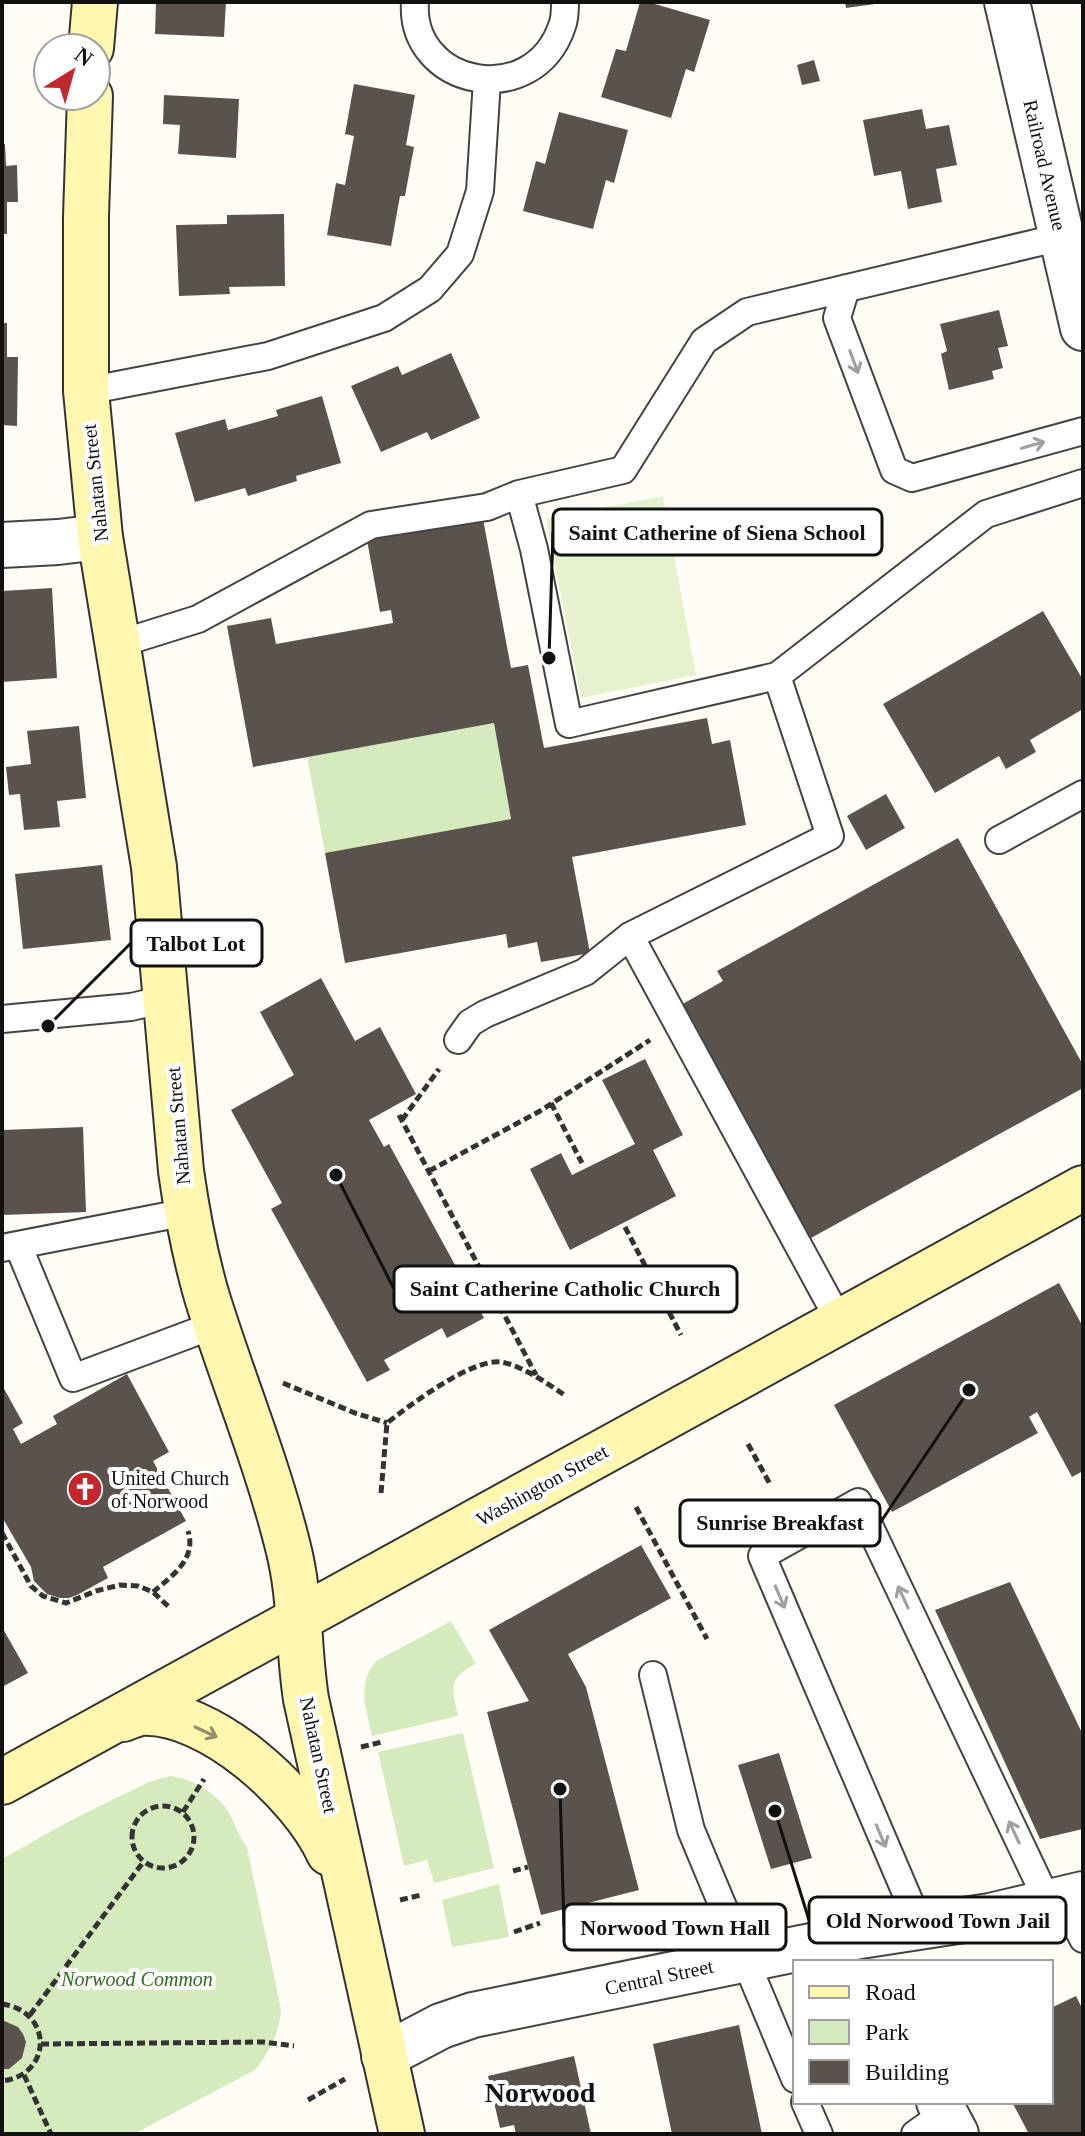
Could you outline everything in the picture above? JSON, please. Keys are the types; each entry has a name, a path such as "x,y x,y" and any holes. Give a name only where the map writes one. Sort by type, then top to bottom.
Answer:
{"main road":[{"path":"92,32 95,2"},
{"name":"Nahatan Street","path":"89,112 86,391 100,537 154,867 187,1212 204,1285 295,1575 304,1684 402,2134"},
{"name":"Washington Street","path":"2,1782 1083,1188"},
{"path":"106,1725 140,1713 173,1717 209,1732 243,1752 275,1779 305,1812 325,1844 347,1891"}],"street":[{"name":"Railroad Avenue","path":"1007,2 1083,328"},
{"path":"2,545 100,537"},
{"name":"Central Street","path":"384,2056 441,2026 473,2015 745,1959 865,1949 920,1926 990,1916 1065,1898"}],"lane":[{"path":"415,2 422,38 438,60 461,74 487,80 512,77 535,65 553,47 563,24 565,2"},
{"path":"86,391 268,356 384,318 430,289 460,254 480,191 487,80"},
{"path":"118,644 198,619 371,525 487,507 519,494 623,470 704,341 747,312 1061,237"},
{"path":"846,288 837,318 894,470 912,478 1083,431"},
{"path":"519,494 534,549 569,724 777,676 986,514 1083,483"},
{"path":"458,1040 470,1023 485,1014 585,972 630,936 830,836 777,676"},
{"path":"999,840 1083,794"},
{"path":"630,936 840,1322"},
{"path":"2,1019 131,1007 166,999"},
{"path":"187,1212 10,1246 73,1378 217,1324"},
{"path":"920,1926 762,1556 858,1502 1065,1898 1083,1939"},
{"path":"653,1675 691,1830 793,2074"},
{"path":"806,2104 819,2134"}],"path":[{"path":"429,1171 551,1103 678,1023"},
{"path":"458,1040 400,1118 536,1375"},
{"path":"551,1103 582,1163"},
{"path":"625,1227 681,1335"},
{"path":"381,1493 387,1423 429,1390 480,1366 499,1362 536,1375 566,1396"},
{"path":"277,1380 387,1423"},
{"path":"748,1444 771,1486"},
{"path":"636,1507 707,1639"},
{"path":"153,1592 175,1574 191,1550 188,1531"},
{"path":"2,1533 31,1586 43,1596 66,1603 120,1585 138,1586 153,1592 170,1608"},
{"path":"361,1747 382,1742"},
{"path":"183,1812 207,1775"},
{"path":"165,1805 183,1812 193,1828 188,1856 172,1867 162,1868 144,1861 132,1839 141,1815 148,1809 165,1805"},
{"path":"30,2015 144,1861"},
{"path":"513,1871 528,1867"},
{"path":"400,1900 421,1895"},
{"path":"514,1932 540,1923"},
{"path":"2,2004 30,2015 40,2034 41,2044 32,2067 24,2075 2,2081"},
{"path":"41,2044 263,2042 294,2046"},
{"path":"24,2075 51,2134"}],"green space":[{"path":"663,496 696,675 581,698 546,519"},
{"path":"494,723 511,819 325,853 307,757"},
{"path":"451,1621 476,1664 456,1679 453,1691 458,1716 372,1736 364,1688 376,1661"},
{"path":"463,1733 494,1868 434,1883 427,1860 404,1866 378,1752"},
{"name":"Norwood Common","path":"171,1776 196,1784 218,1799 247,1847 281,2009 273,2042 255,2070 134,2134 2,2134 2,1859 73,1819 151,1781"},
{"path":"499,1884 509,1937 452,1947 442,1900"}],"building":[{"path":"156,2 226,2 224,37 155,34"},
{"path":"640,2 710,20 694,72 686,69 671,118 601,97 616,49 626,51"},
{"path":"845,2 875,2 875,4 846,8"},
{"path":"814,60 820,81 802,85 797,65"},
{"path":"354,84 415,95 406,145 414,147 405,196 400,196 391,246 327,235 336,183 345,185 354,136 345,134"},
{"path":"164,95 239,99 236,158 178,154 180,125 163,124"},
{"path":"922,109 926,129 949,125 957,165 936,169 942,202 908,209 901,171 874,176 863,120"},
{"path":"559,112 628,130 614,183 606,180 593,229 523,211 536,161 545,164"},
{"path":"2,144 5,144 6,166 17,165 18,202 7,202 7,234 2,234"},
{"path":"284,214 285,286 229,287 230,294 179,296 176,225 227,224 227,215"},
{"path":"999,310 1008,346 998,348 1003,368 992,371 994,379 949,390 941,354 947,351 940,324"},
{"path":"2,323 7,323 7,357 18,357 17,426 2,425"},
{"path":"451,353 480,418 431,440 427,432 381,452 351,386 398,366 402,375"},
{"path":"322,396 341,463 296,476 297,481 248,496 245,488 195,502 175,433 225,419 228,430 278,416 276,410"},
{"path":"483,519 511,668 528,665 544,748 707,718 712,744 730,740 746,825 572,857 590,953 541,962 537,942 508,948 506,934 345,963 325,853 511,819 494,723 253,767 227,626 271,618 276,644 393,623 391,610 380,612 367,540"},
{"path":"52,588 57,678 2,682 2,591"},
{"path":"1043,611 1083,680 1083,709 1030,740 1036,752 1006,769 999,756 935,793 883,704"},
{"path":"79,726 86,798 57,801 60,827 24,830 20,794 9,795 6,767 31,764 27,731"},
{"path":"886,794 905,828 866,850 847,816"},
{"path":"958,838 1083,1065 1083,1088 811,1238 681,1005 723,981 717,971"},
{"path":"102,865 111,940 23,949 15,874"},
{"path":"321,978 355,1041 380,1027 416,1094 369,1120 384,1147 389,1144 484,1318 447,1338 442,1328 384,1360 390,1370 367,1382 271,1209 282,1203 231,1110 294,1075 260,1012"},
{"path":"645,1059 683,1135 653,1150 676,1196 570,1250 530,1169 561,1153 572,1175 635,1144 602,1080"},
{"path":"83,1127 86,1212 2,1215 2,1130"},
{"path":"1059,1283 1083,1327 1083,1471 1072,1477 1037,1412 1029,1417 1038,1433 892,1512 834,1405"},
{"name":"United Church of Norwood","path":"127,1374 169,1452 153,1461 186,1521 103,1567 108,1578 77,1595 60,1598 47,1594 34,1581 31,1567 2,1517 2,1385 23,1423 13,1429 21,1444 57,1424 53,1416"},
{"path":"641,1545 671,1598 568,1654 586,1687 639,1890 541,1915 487,1712 529,1701 489,1630"},
{"path":"1010,1582 1083,1735 1083,1829 1040,1839 935,1610"},
{"path":"2,1627 28,1673 2,1687"},
{"path":"779,1753 812,1858 771,1869 738,1765"},
{"path":"1076,1996 1083,2010 1083,2134 1029,2134 1013,2104 1053,2104 1053,2007"},
{"path":"2,2020 18,2027 26,2042 22,2058 9,2069 2,2069"},
{"path":"739,2025 762,2134 672,2134 653,2044"},
{"path":"574,2056 591,2134 516,2134 514,2125 500,2128 488,2076"}],"place":[{"name":"Saint Catherine of Siena School","path":"549,658"},
{"name":"Talbot Lot","path":"48,1026"},
{"name":"Saint Catherine Catholic Church","path":"336,1175"},
{"name":"Sunrise Breakfast","path":"969,1390"},
{"name":"United Church of Norwood","path":"85,1489"},
{"name":"Norwood Town Hall","path":"560,1789"},
{"name":"Old Norwood Town Jail","path":"775,1811"}],"district":[{"name":"Norwood","path":"540,2092"}]}
